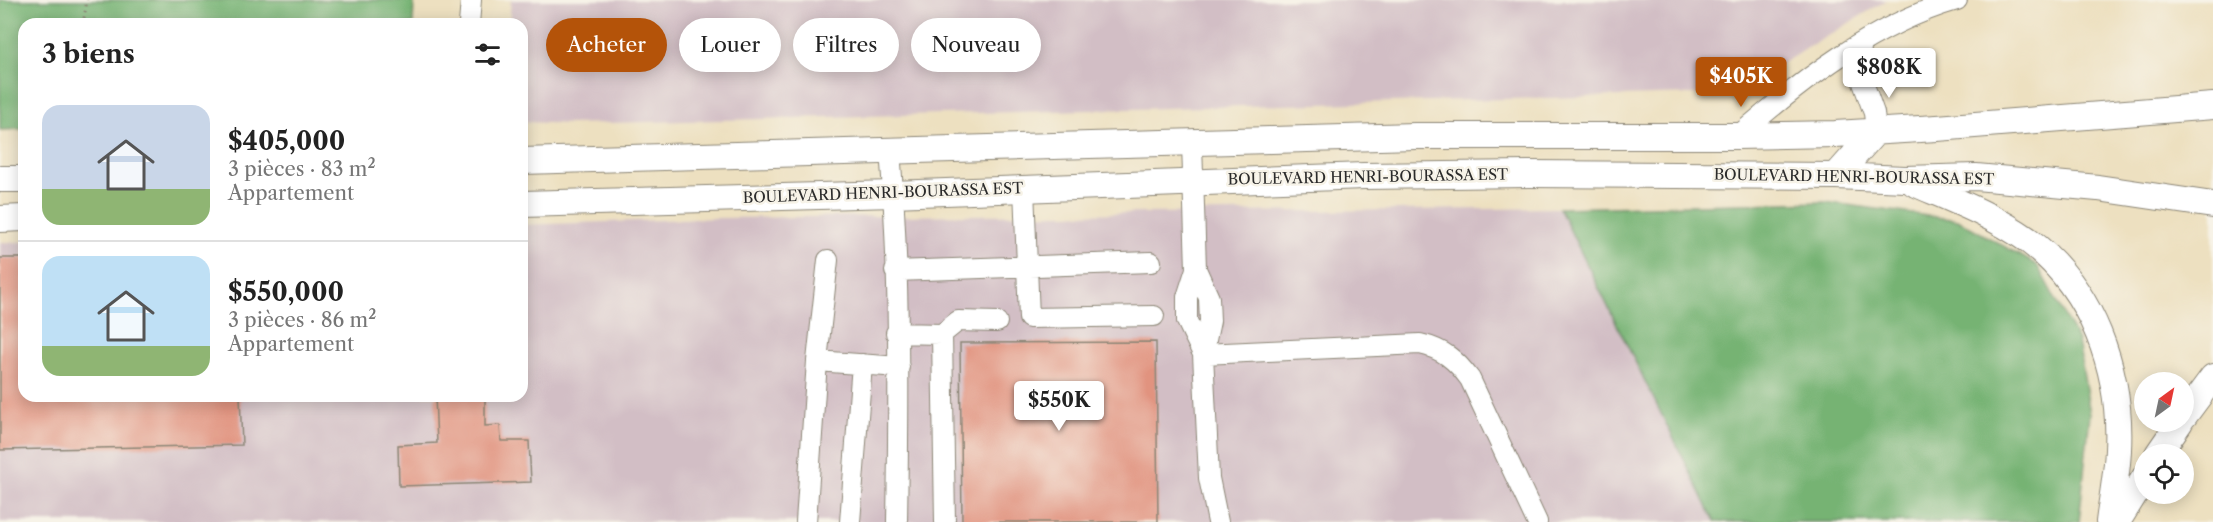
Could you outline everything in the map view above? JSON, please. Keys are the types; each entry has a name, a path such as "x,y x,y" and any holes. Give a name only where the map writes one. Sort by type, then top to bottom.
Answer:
{"main road":[{"path":"528,161 1415,136 1738,136 1876,131 2213,106"},
{"path":"1836,176 1876,131"},
{"name":"BOULEVARD HENRI-BOURASSA EST","path":"528,204 1475,174 1836,176 1905,179 1976,177 2060,183 2213,205"},
{"path":"0,179 18,178"},
{"path":"1905,179 1991,217 2026,239 2054,263 2090,314 2110,367 2118,411 2118,452 2109,522"},
{"path":"0,219 18,218"},
{"path":"2194,403 2213,377"},
{"path":"2117,522 2134,495"}],"street":[{"path":"470,18 471,0"},
{"path":"1738,136 1772,106 1835,59 1899,22 1957,0"},
{"path":"1861,43 1860,74 1874,113 1876,131"},
{"path":"1192,143 1196,269 1187,297 1187,321 1203,354 1209,478 1218,522"},
{"path":"890,150 899,367 897,522"},
{"path":"1024,188 1029,318 1154,316"},
{"path":"806,522 817,361 828,260"},
{"path":"895,271 1151,262"},
{"path":"896,333 942,334 958,321 997,322"},
{"path":"942,334 945,522"},
{"path":"1203,354 1420,344 1442,350 1459,364 1470,379 1537,522"},
{"path":"817,361 899,367"},
{"path":"850,522 862,364"}],"path":[{"path":"84,18 87,0"}],"shaded area":[{"path":"511,0 1887,0 1733,93 570,124 528,122 528,18 510,18"},
{"path":"1559,208 1715,522 0,522 0,242 18,242 18,402 528,402 528,225 719,218"}],"green space":[{"path":"0,0 414,0 413,18 18,18 18,129 0,130"},
{"path":"1825,202 1958,220 2037,265 2078,341 2090,414 2079,522 1715,522 1559,208"}],"building":[{"path":"0,258 18,258 18,402 240,402 242,445 0,450"},
{"path":"1156,342 1158,522 962,522 960,343"},
{"path":"435,402 485,402 485,426 500,425 501,441 529,441 531,482 399,486 398,445 437,443"}]}
